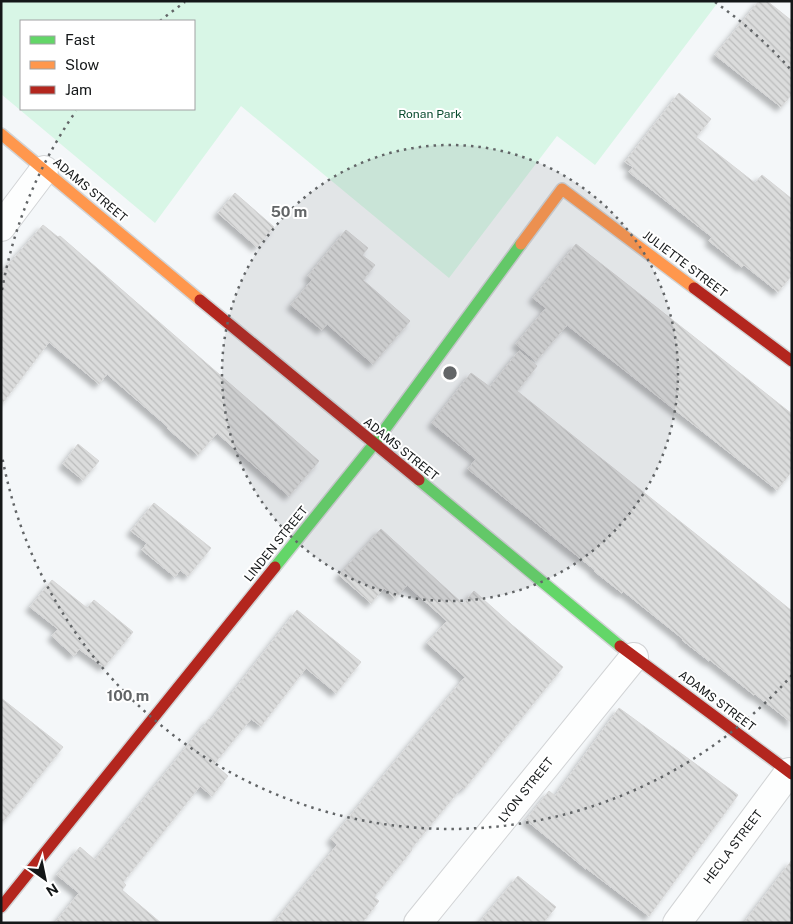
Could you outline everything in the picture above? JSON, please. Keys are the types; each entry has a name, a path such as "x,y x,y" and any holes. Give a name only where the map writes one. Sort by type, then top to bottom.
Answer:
{"street":[{"name":"ADAMS STREET","path":"1,134 634,657 790,773"},
{"path":"1,227 44,170"},
{"name":"LINDEN STREET","path":"1,907 374,444 562,189"},
{"name":"JULIETTE STREET","path":"562,189 792,361"},
{"name":"LYON STREET","path":"418,923 634,657"},
{"name":"HECLA STREET","path":"676,923 790,773"}],"green space":[{"name":"Ronan Park","path":"1,1 719,1 595,165 557,136 449,278 241,106 155,223 20,110 195,110 195,20 20,20 20,110 1,94"}],"building":[{"path":"759,1 767,1 792,21 792,94 781,107 715,55"},
{"path":"679,93 711,119 696,137 755,183 762,175 792,199 792,275 778,292 744,265 742,267 709,241 712,237 629,172 633,167 625,162"},
{"path":"235,193 274,227 257,247 218,213"},
{"path":"43,225 58,237 60,236 319,461 289,496 217,433 198,455 107,374 99,384 49,342 1,405 1,273"},
{"path":"346,230 368,248 362,255 375,265 363,280 410,321 373,364 327,324 322,330 291,305 312,280 308,276"},
{"path":"576,244 792,414 792,471 777,490 567,325 536,361 516,344 546,308 533,298"},
{"path":"519,351 537,366 517,391 792,611 792,723 682,640 623,591 622,593 468,469 476,459 432,423 471,373 490,387"},
{"path":"78,444 99,461 83,480 63,464"},
{"path":"154,503 211,548 188,576 180,570 175,577 142,550 147,543 131,531"},
{"path":"381,529 463,604 474,591 563,667 464,789 462,787 411,849 374,897 379,901 362,923 274,923 337,845 331,839 465,677 427,643 447,621 407,585 395,598 384,588 371,603 339,575"},
{"path":"52,580 87,608 94,600 133,632 104,667 79,649 74,656 52,636 58,629 30,607"},
{"path":"297,610 361,662 336,693 306,668 261,726 251,719 214,764 228,776 212,796 200,786 123,882 126,885 122,890 161,923 55,923 79,893 57,875 80,847 95,860 209,719 211,720"},
{"path":"1,698 63,747 1,824"},
{"path":"619,708 738,795 649,916 586,869 526,820 549,791 555,796"},
{"path":"792,860 792,923 744,923"},
{"path":"518,876 556,907 543,923 479,923"}],"traffic: fast":[{"path":"275,567 374,444 521,244"},
{"path":"419,480 620,646"}],"traffic: slow":[{"path":"1,134 200,300"},
{"path":"521,244 562,189 694,288"}],"traffic: jam":[{"path":"694,288 792,361"},
{"path":"200,300 419,480"},
{"path":"1,907 275,567"},
{"path":"620,646 792,774"}]}
